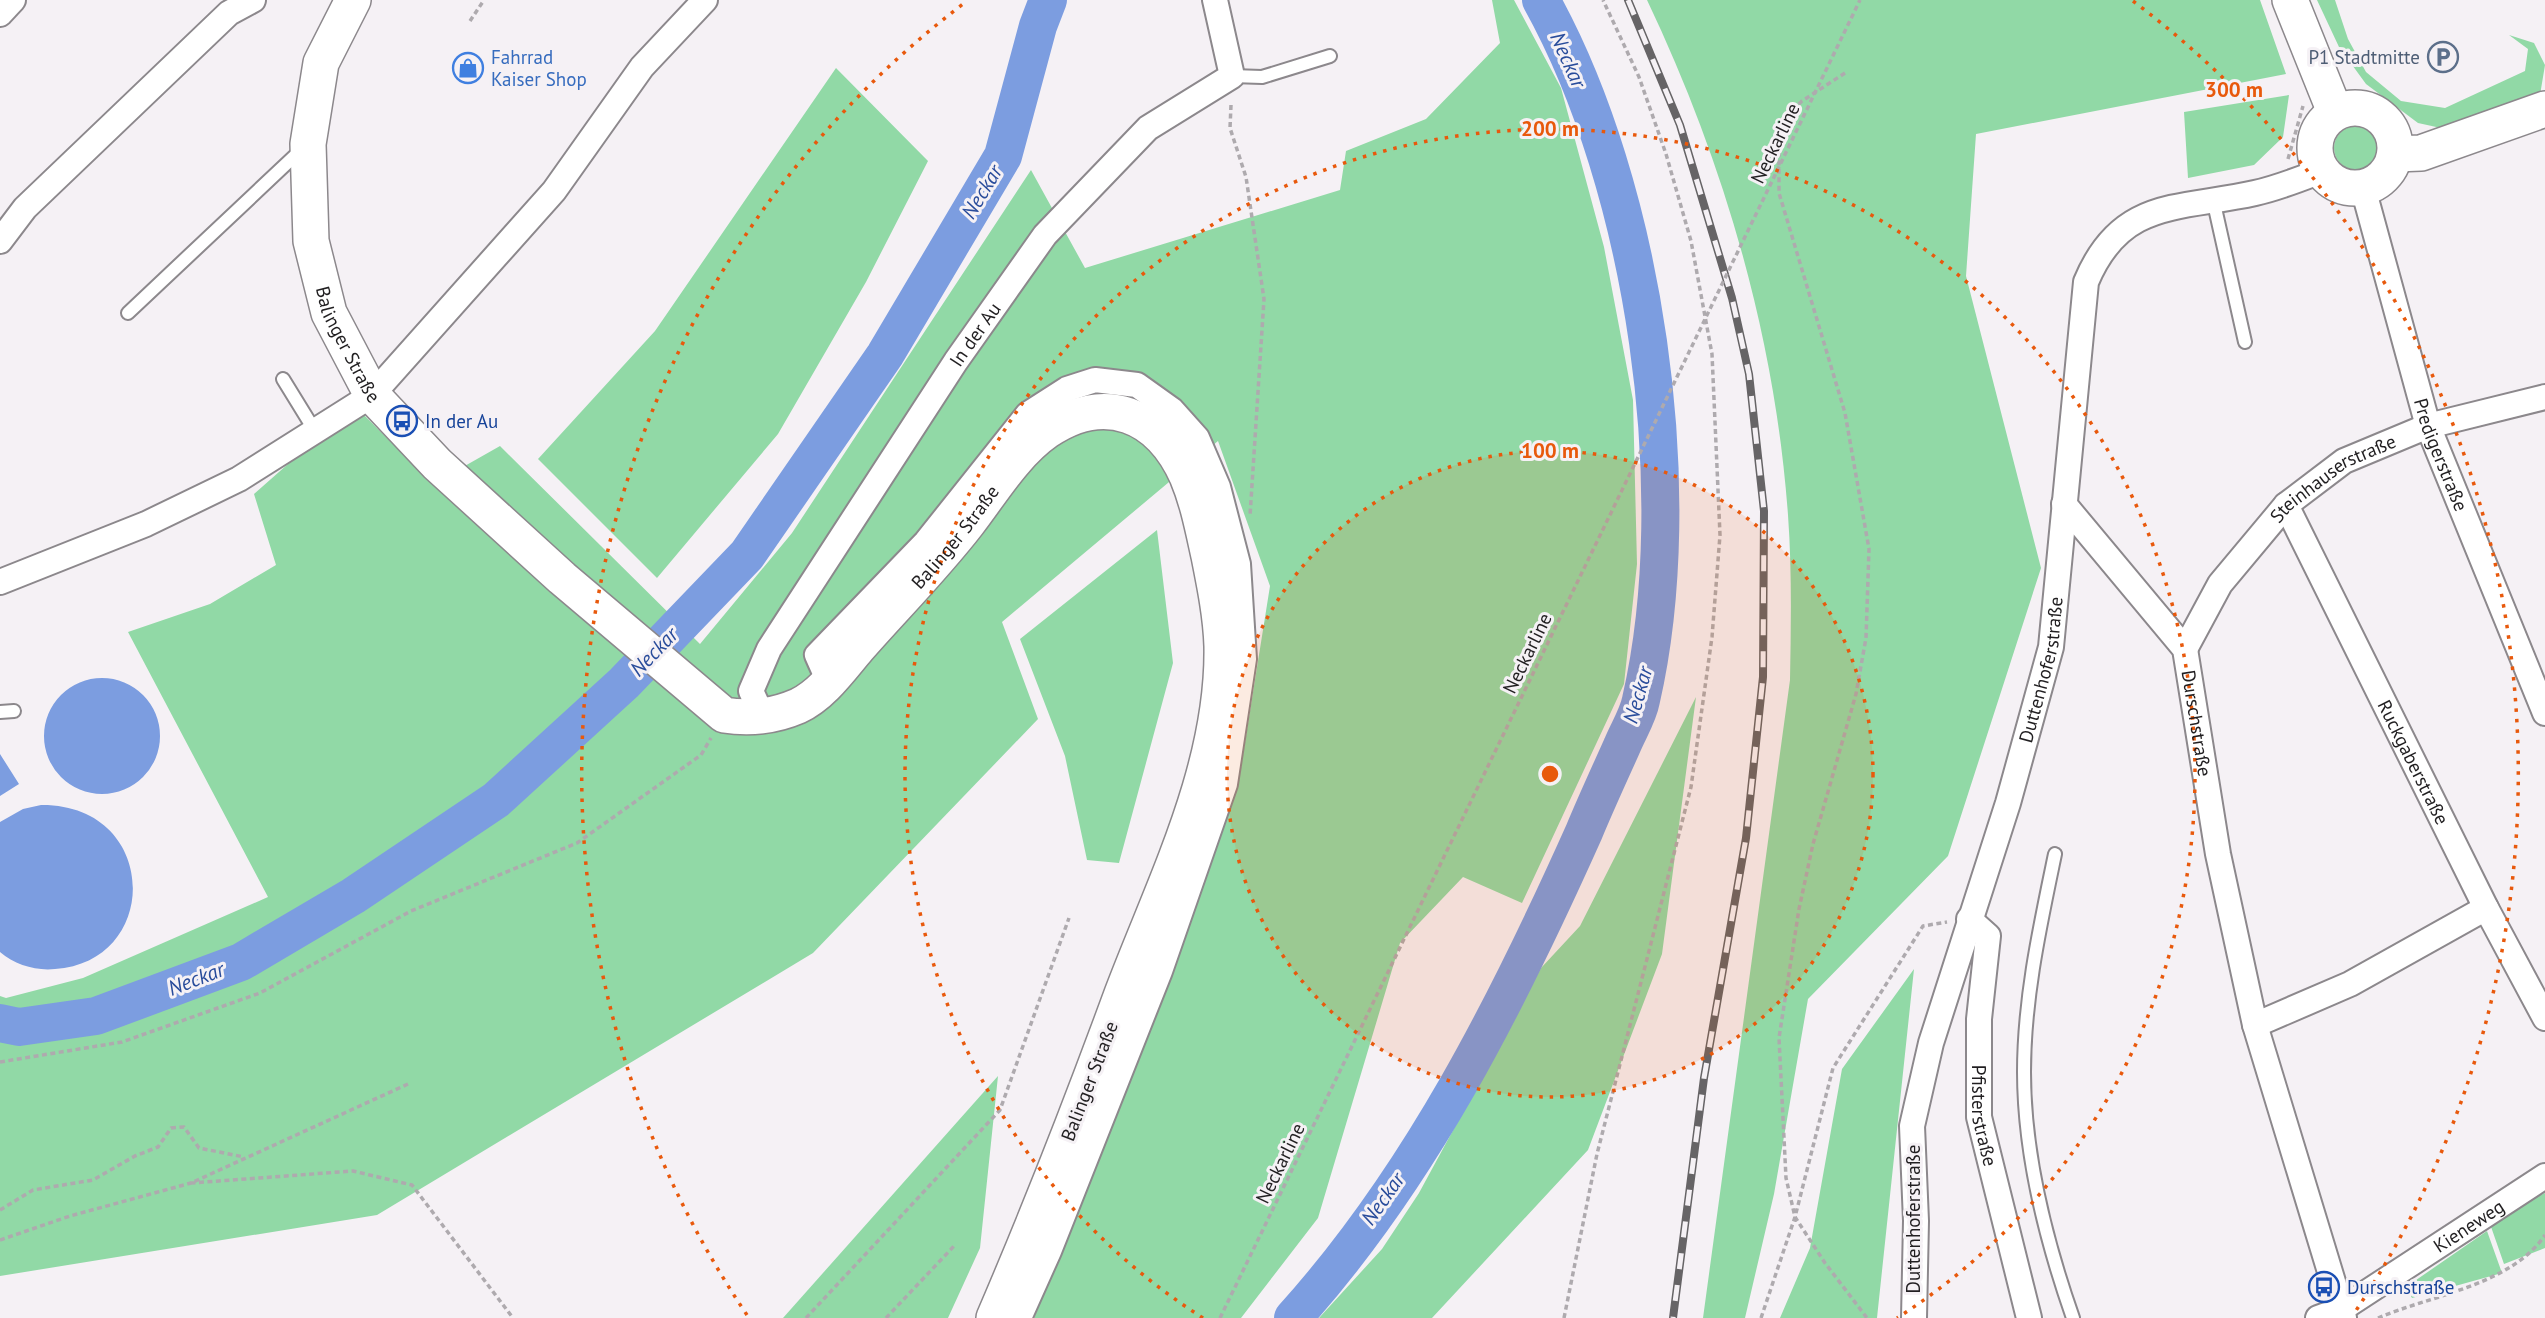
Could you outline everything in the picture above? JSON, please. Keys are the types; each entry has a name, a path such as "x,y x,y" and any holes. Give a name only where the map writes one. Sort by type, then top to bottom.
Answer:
{"main road":[{"name":"Balinger Straße","path":"353,0 321,63 308,144 311,242 329,313 372,395 437,464 562,578 712,706 747,719 800,705 829,682 966,526 1005,473 1043,433 1071,417 1115,411 1141,420 1158,433 1186,474 1200,514 1213,573 1222,648 1214,724 1203,777 1185,834 994,1318"},
{"path":"2290,0 2331,100 2318,131 2309,176 2342,186 2362,188 2385,174 2395,155 2395,141 2383,119 2360,107 2331,100"},
{"path":"2395,155 2421,153 2545,109"}],"street":[{"path":"0,14 13,0"},
{"path":"0,240 25,208 220,23 253,0"},
{"path":"0,582 158,518 239,479 372,395 554,191 642,67 705,0"},
{"path":"1215,0 1232,76"},
{"name":"In der Au","path":"762,715 751,691 769,649 956,361 1045,236 1148,128 1232,76"},
{"name":"Duttenhoferstraße","path":"1914,1318 1916,1222 1912,1126 1931,1043 2008,803 2051,647 2086,282 2098,254 2119,230 2140,218 2174,206 2255,193 2309,176"},
{"name":"Predigerstraße","path":"2362,188 2428,426 2545,713"},
{"path":"829,682 817,655 926,541 1028,414 1067,389 1095,380 1137,385 1172,410 1198,438 1219,487 1238,564 1244,659 1225,784 1160,971 1049,1251 1019,1318"},
{"name":"Steinhauserstraße","path":"2185,649 2220,584 2286,505 2344,461 2428,426 2545,397"},
{"name":"Durschstraße","path":"2064,504 2185,649 2218,854 2255,1025 2334,1315"},
{"name":"Ruckgaberstraße","path":"2286,505 2486,908 2545,1018"},
{"path":"2255,1025 2350,984 2486,908"},
{"name":"Pfisterstraße","path":"1969,919 1988,936 1979,1019 1979,1117 2029,1318"},
{"name":"Kieneweg","path":"2334,1315 2545,1176"}],"lane":[{"path":"1232,76 1262,77 1330,56"},
{"path":"128,313 308,144"},
{"path":"2213,199 2245,342"},
{"path":"283,379 314,431"},
{"path":"0,712 15,711"},
{"path":"2054,855 2032,961 2024,1072 2032,1157 2059,1278 2073,1318"}],"path":[{"path":"470,21 484,0"},
{"path":"1564,1318 1597,1154 1691,787 1712,637 1720,535 1712,354 1691,241 1666,154 1639,77 1603,0"},
{"name":"Neckarline","path":"1220,1318 1860,0"},
{"path":"1845,73 1802,101 1783,118 1779,145 1779,193 1845,414 1869,550 1866,638 1860,672 1810,857 1779,1038 1785,1169 1795,1217 1825,1263 1867,1318"},
{"path":"1232,76 1230,128 1246,177 1264,299 1250,520"},
{"path":"2309,176 2288,159 2300,124 2304,97 2331,100"},
{"path":"0,1062 122,1042 260,993 411,911 577,843 701,755 712,706"},
{"path":"807,1318 1000,1110 1069,918"},
{"path":"1761,1318 1795,1217 1833,1068 1923,926"},
{"path":"0,1240 69,1216 191,1183 408,1084"},
{"path":"0,1210 33,1190 93,1180 135,1156 158,1147 171,1128 184,1127 199,1148 247,1158"},
{"path":"191,1183 353,1171 412,1185 513,1318"},
{"path":"2378,1318 2508,1271 2537,1247 2545,1235"},
{"path":"886,1318 955,1245"}],"green space":[{"path":"1492,0 1514,0 1561,88 1604,247 1633,400 1637,564 1624,684 1522,903 1463,877 1400,943 1318,1218 1241,1318 1034,1318 1072,1225 1239,780 1270,586 1218,441 1002,622 1038,719 813,953 377,1215 0,1276 0,996 6,998 83,978 268,897 128,632 210,604 276,565 254,494 330,427 361,412 433,484 500,446 700,644 792,533 1031,170 1085,268 1340,190 1346,151 1426,119 1500,43"},
{"path":"1647,0 2260,0 2286,74 1976,134 1966,276 2041,568 1948,856 1808,999 1774,1194 1745,1318 1703,1318 1790,680 1791,577 1788,515 1771,382 1742,251 1700,124"},
{"path":"2317,0 2335,0 2348,39 2366,72 2401,101 2445,108 2525,71 2528,49 2509,35 2534,43 2545,65 2540,95 2450,130 2418,123 2366,84 2339,47"},
{"path":"836,68 928,161 866,282 778,434 657,578 538,459 655,331"},
{"path":"2289,95 2283,137 2254,165 2188,178 2184,112"},
{"path":"2356,126 2372,132 2378,148 2372,164 2356,170 2340,164 2334,148 2340,132"},
{"path":"1157,530 1173,663 1119,863 1087,860 1065,756 1020,639"},
{"path":"1696,697 1662,954 1588,1150 1432,1318 1319,1318 1382,1249 1419,1193 1541,968 1580,926"},
{"path":"1914,969 1877,1318 1780,1318 1810,1248 1842,1069"},
{"path":"998,1076 980,1248 948,1318 783,1318"},
{"path":"2545,1193 2545,1248 2504,1264 2489,1221"},
{"path":"2487,1231 2502,1273 2412,1298 2406,1287"}],"water":[{"path":"102,678 124,682 143,695 156,714 160,736 156,758 143,777 124,790 102,794 80,790 61,777 48,758 44,736 48,714 61,695 80,682"},
{"path":"0,754 19,784 0,796"},
{"path":"41,805 80,811 108,829 126,855 133,884 129,914 115,940 90,960 55,969 26,966 0,952 0,822 23,809"}],"waterway":[{"name":"Neckar","path":"0,1023 19,1027 96,1016 241,962 353,896 496,800 624,683 747,555 885,355 1003,156 1038,26 1048,0"},
{"name":"Neckar","path":"1293,1318 1339,1264 1381,1207 1421,1148 1457,1087 1492,1024 1555,896 1641,700 1655,618 1660,529 1658,436 1648,342 1631,249 1607,159 1577,75 1541,0"}],"railway":[{"path":"1628,0 1680,125 1732,298 1749,374 1764,511 1763,677 1746,838 1704,1078 1673,1318"}],"place":[{"name":"P1 Stadtmitte","path":"2443,57"},
{"name":"Fahrrad Kaiser Shop","path":"468,68"},
{"name":"In der Au","path":"402,421"},
{"name":"Durschstraße","path":"2324,1287"}]}
